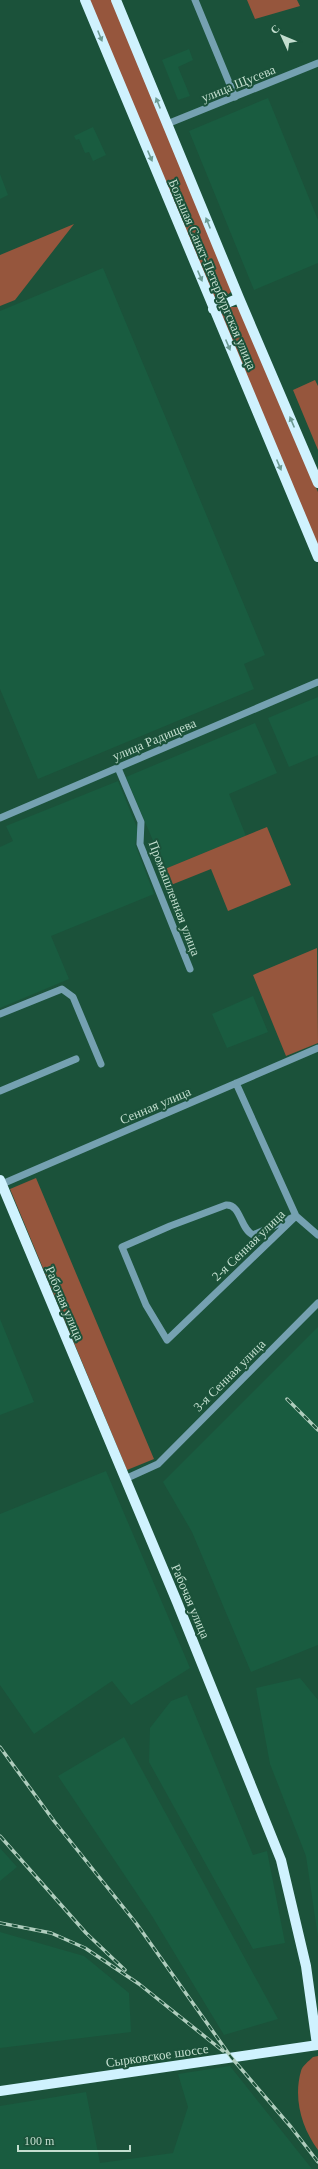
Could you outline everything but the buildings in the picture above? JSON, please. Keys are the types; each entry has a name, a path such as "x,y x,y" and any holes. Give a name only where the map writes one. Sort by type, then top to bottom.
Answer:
{"main road":[{"name":"Большая Санкт-Петербургская улица","path":"85,0 318,557"},
{"name":"Большая Санкт-Петербургская улица","path":"116,0 239,298 318,484"},
{"path":"213,309 239,298"},
{"name":"Рабочая улица","path":"1,1182 210,1680 282,1860 306,1966 317,2045"},
{"name":"Сырковское шоссе","path":"0,2091 317,2045"}],"street":[{"path":"195,0 235,97"},
{"name":"улица Щусева","path":"167,124 318,63"},
{"name":"улица Радищева","path":"0,818 318,682"},
{"name":"Промышленная улица","path":"118,768 141,822 140,844 190,969"},
{"path":"0,1014 62,989 74,997 101,1064"},
{"name":"Сенная улица","path":"1,1182 318,1048"},
{"path":"0,1091 76,1059"},
{"path":"236,1083 296,1216 318,1235"},
{"name":"2-я Сенная улица","path":"226,1205 231,1205 234,1208 245,1229 253,1235 296,1216 167,1340 146,1305 122,1247 170,1226 226,1205"},
{"name":"3-я Сенная улица","path":"125,1479 158,1464 318,1303"}],"shaded area":[{"path":"89,0 112,0 232,291 224,298 213,297"},
{"path":"247,0 297,0 300,6 255,19"},
{"path":"189,49 193,60 178,67 190,96 178,100 162,60"},
{"path":"268,98 318,220 318,263 254,290 189,131"},
{"path":"93,127 106,155 93,161 89,152 85,153 79,139 76,140 74,136"},
{"path":"0,174 8,195 0,199"},
{"path":"74,224 15,300 0,306 0,255"},
{"path":"103,268 265,655 244,664 254,689 38,779 0,689 0,311"},
{"path":"229,307 240,307 318,492 318,546 221,315"},
{"path":"315,380 318,386 318,450 293,390"},
{"path":"318,697 318,755 289,767 268,718"},
{"path":"255,723 277,773 229,794 246,836 165,869 126,777"},
{"path":"118,781 138,830 135,844 154,894 51,936 69,979 0,1008 0,847 13,841 6,826"},
{"path":"267,827 291,885 228,911 211,869 166,887 160,871"},
{"path":"317,948 318,1043 286,1056 253,975"},
{"path":"253,996 268,1032 227,1048 212,1014"},
{"path":"36,1178 154,1459 127,1470 10,1189"},
{"path":"0,1319 34,1402 0,1415"},
{"path":"318,1327 318,1645 251,1672 192,1532 163,1482"},
{"path":"106,1471 190,1668 131,1705 112,1681 34,1734 0,1685 0,1514"},
{"path":"300,1678 318,1700 318,1937 306,1856 270,1764 256,1688"},
{"path":"187,1695 253,1855 267,1851 285,1943 253,1949 149,1762 150,1728 171,1701"},
{"path":"124,1737 278,2019 224,2035 152,1916 58,1776"},
{"path":"0,1848 17,1867 0,1881"},
{"path":"0,1932 84,1956 129,1993 131,2032 0,2048"},
{"path":"318,2056 318,2150 303,2123 300,2113 298,2092 304,2065 313,2057"},
{"path":"230,2066 312,2169 0,2169 0,2106 86,2092 100,2163 173,2153 188,2107 178,2074"}],"railway":[{"path":"287,1399 318,1430"},
{"path":"0,1747 54,1821 136,1923 231,2057 291,2127 318,2162"},
{"path":"0,1836 86,1933 125,1970"},
{"path":"0,1923 51,1933 85,1948 139,1984 223,2051"}]}
